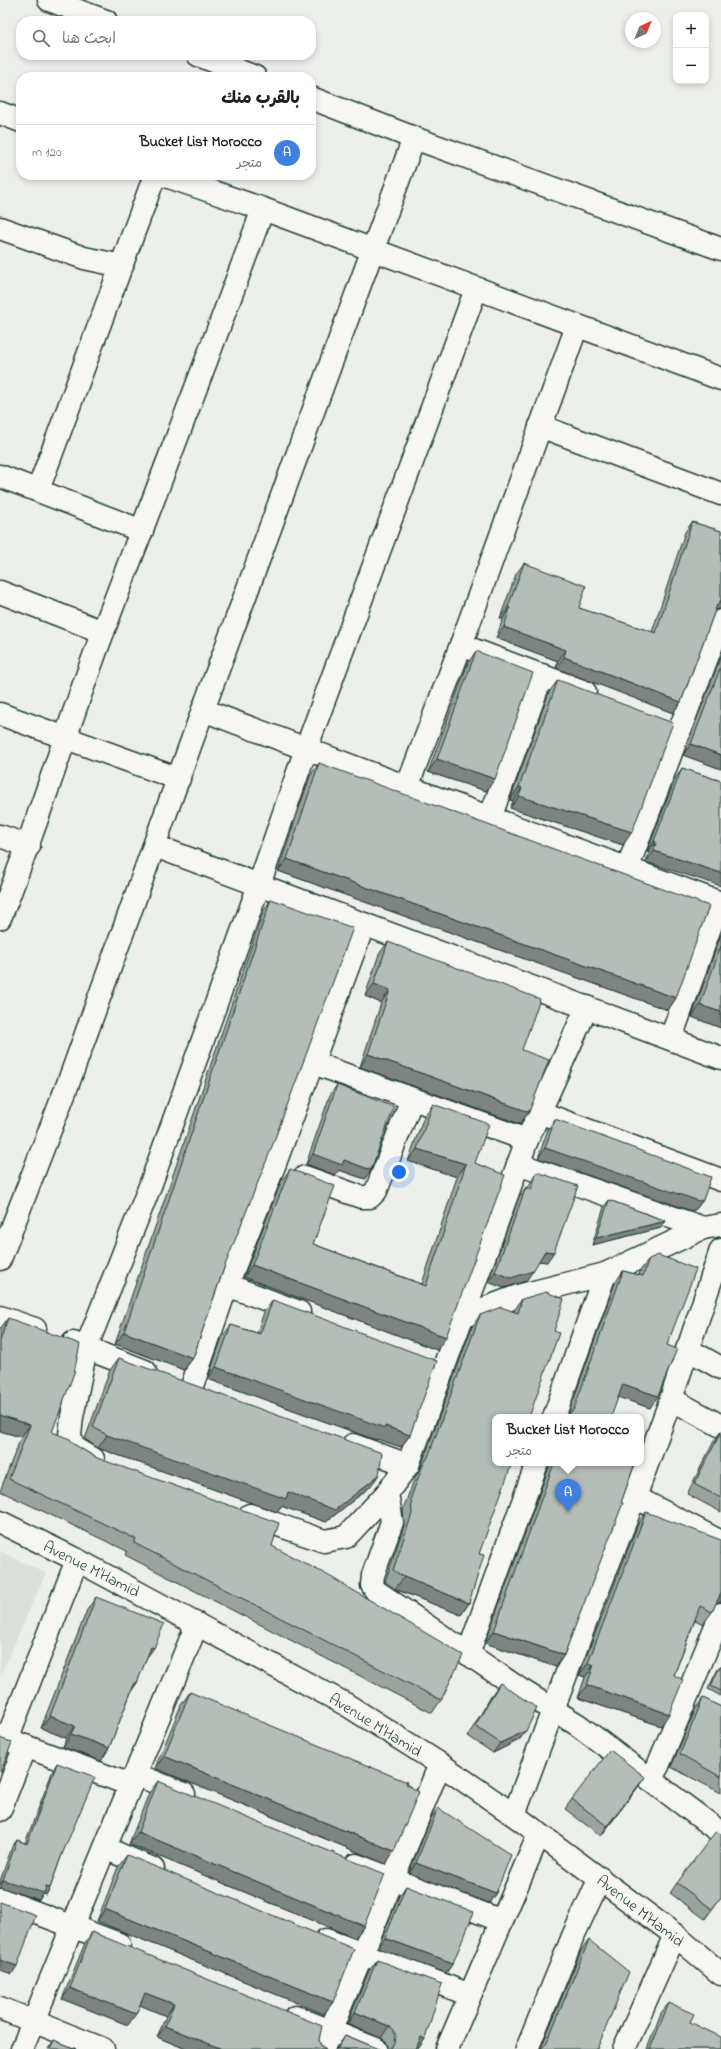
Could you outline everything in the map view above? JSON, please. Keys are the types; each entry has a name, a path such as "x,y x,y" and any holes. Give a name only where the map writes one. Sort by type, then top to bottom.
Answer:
{"street":[{"path":"49,0 92,16"},
{"path":"211,60 242,72"},
{"path":"316,100 414,138 721,249"},
{"path":"0,113 16,119"},
{"path":"0,1259 69,1081 203,710 374,250 414,138"},
{"path":"38,490 153,180"},
{"path":"178,180 263,209 721,379"},
{"path":"0,918 29,846 65,738 103,632 263,209"},
{"path":"0,228 84,258 122,266"},
{"path":"115,1467 92,1459 74,1447 70,1435 86,1348 150,1186 259,885 306,749 476,289"},
{"path":"407,787 461,645 577,326"},
{"path":"540,426 721,494"},
{"path":"0,476 142,531"},
{"path":"0,592 103,632"},
{"path":"627,869 678,766 681,729 721,621"},
{"path":"461,645 601,698"},
{"path":"490,818 542,675"},
{"path":"203,710 720,903 671,1038"},
{"path":"0,714 179,779"},
{"path":"659,721 681,729"},
{"path":"0,836 29,846"},
{"path":"155,846 721,1058"},
{"path":"192,1386 227,1286 313,1063 364,924"},
{"path":"228,1508 324,1541 346,1537 387,1493 408,1465 527,1140 587,1007"},
{"path":"313,1063 527,1140"},
{"path":"274,1166 361,1198 370,1197 376,1191 412,1099"},
{"path":"539,1112 721,1180"},
{"path":"518,1164 712,1227"},
{"path":"462,1317 518,1296 605,1274 712,1227"},
{"path":"514,1815 592,1604 635,1497 720,1258"},
{"path":"555,1414 605,1274"},
{"path":"227,1286 314,1318"},
{"path":"0,1317 214,1395"},
{"path":"687,1349 721,1368"},
{"path":"423,1358 445,1366"},
{"path":"671,1399 721,1426"},
{"path":"333,1438 408,1465"},
{"path":"468,1654 536,1466"},
{"path":"387,1493 392,1522 373,1575 372,1585 376,1591 468,1654 578,1725 721,1833"},
{"path":"635,1497 721,1542"},
{"name":"Avenue M'Hamid","path":"0,1522 77,1560 347,1705 440,1764 514,1815 675,1935 721,1974"},
{"path":"1,1803 11,1741 77,1560"},
{"path":"650,1779 658,1766 688,1692 716,1642 721,1614"},
{"path":"22,2049 197,1624"},
{"path":"688,1692 708,1703"},
{"path":"11,1741 202,1801"},
{"path":"326,2040 440,1764"},
{"path":"447,2049 539,1834"},
{"path":"105,1848 171,1876"},
{"path":"341,1859 392,1880 502,1921"},
{"path":"526,2049 574,1934 600,1878"},
{"path":"0,1899 73,1925 139,1953"},
{"path":"310,1934 470,1995"},
{"path":"624,2049 675,1935"},
{"path":"0,2008 103,2049"},
{"path":"279,2010 326,2040 376,2049"}],"shaded area":[{"path":"0,1551 46,1573 0,1676"}],"building":[{"path":"692,522 721,531 721,600 717,605 681,702 564,657 566,650 504,627 510,608 508,607 524,563 586,586 579,608 656,633"},
{"path":"476,651 533,673 495,779 437,759"},
{"path":"721,666 721,755 691,744"},
{"path":"558,680 673,723 632,832 519,796 522,788 519,787"},
{"path":"319,763 709,906 676,998 287,859"},
{"path":"682,768 721,781 721,873 654,851 656,842 654,841"},
{"path":"271,899 353,928 271,1149 224,1268 193,1358 124,1332"},
{"path":"388,942 540,999 522,1050 549,1060 529,1112 368,1054 390,990 374,984"},
{"path":"721,946 721,1012 700,1005"},
{"path":"337,1085 394,1107 371,1170 344,1160 342,1165 313,1154"},
{"path":"433,1104 489,1124 475,1163 505,1175 446,1337 252,1265 290,1169 335,1186 313,1244 426,1286 466,1164 417,1149"},
{"path":"555,1119 711,1177 703,1200 699,1201 545,1148"},
{"path":"537,1172 578,1186 554,1252 545,1251 533,1271 511,1278 495,1272 526,1187 531,1190"},
{"path":"609,1200 666,1221 596,1238"},
{"path":"658,1255 696,1269 667,1345 677,1349 658,1396 623,1384 612,1414 569,1414 574,1409 623,1271 643,1276 649,1259"},
{"path":"546,1292 564,1299 554,1331 559,1333 530,1414 492,1414 492,1466 511,1466 479,1554 484,1555 469,1603 404,1577 393,1570 412,1514 411,1497 423,1465 428,1457 480,1315 501,1307 518,1313 522,1299"},
{"path":"273,1300 437,1361 410,1435 385,1426 385,1428 216,1367 231,1325 260,1334"},
{"path":"8,1318 80,1344 74,1373 52,1432 70,1439 75,1445 97,1458 279,1523 272,1546 329,1576 463,1655 441,1700 134,1543 136,1539 9,1479 30,1425 0,1415 0,1341"},
{"path":"119,1358 382,1453 379,1475 335,1510 288,1492 286,1499 107,1435 93,1427"},
{"path":"721,1432 721,1498 694,1484"},
{"path":"553,1466 634,1466 621,1503 623,1503 564,1655 494,1631"},
{"path":"646,1512 721,1540 721,1593 712,1612 700,1606 674,1675 683,1680 669,1714 587,1685 594,1665 588,1663"},
{"path":"96,1597 164,1624 154,1648 151,1647 137,1683 135,1682 109,1748 71,1734 75,1726 50,1716"},
{"path":"721,1666 721,1691 711,1686"},
{"path":"500,1683 537,1708 526,1731 500,1743 475,1726"},
{"path":"190,1692 407,1782 406,1784 419,1792 394,1851 164,1756"},
{"path":"703,1698 721,1707 721,1777 680,1754"},
{"path":"0,1737 12,1742 1,1772 0,1772"},
{"path":"610,1750 645,1777 607,1826 572,1799"},
{"path":"57,1763 95,1777 61,1857 50,1888 46,1887 44,1893 3,1880 17,1840 27,1844"},
{"path":"158,1781 385,1874 364,1926 138,1832"},
{"path":"438,1808 511,1855 496,1893 416,1863"},
{"path":"716,1831 721,1834 721,1897 712,1909 677,1883"},
{"path":"127,1855 354,1949 333,2002 105,1909"},
{"path":"406,1886 474,1912 453,1963 385,1938"},
{"path":"0,1902 36,1915 17,1966 0,1960"},
{"path":"92,1932 322,2026 319,2040 321,2046 326,2049 222,2049 165,2026 174,2004 145,1993 136,2014 70,1988"},
{"path":"589,1940 629,1972 597,2049 539,2049 547,2042"},
{"path":"377,1960 442,1984 425,2039 421,2037 416,2049 388,2049 395,2043 396,2036 394,2030 389,2026 355,2012"},
{"path":"669,2003 694,2014 690,2022 721,2037 721,2049 650,2049"},
{"path":"345,2035 379,2049 335,2049 338,2048"},
{"path":"54,2040 76,2049 50,2049"}],"place":[{"name":"Bucket List Morocco","path":"568,1512"}]}
